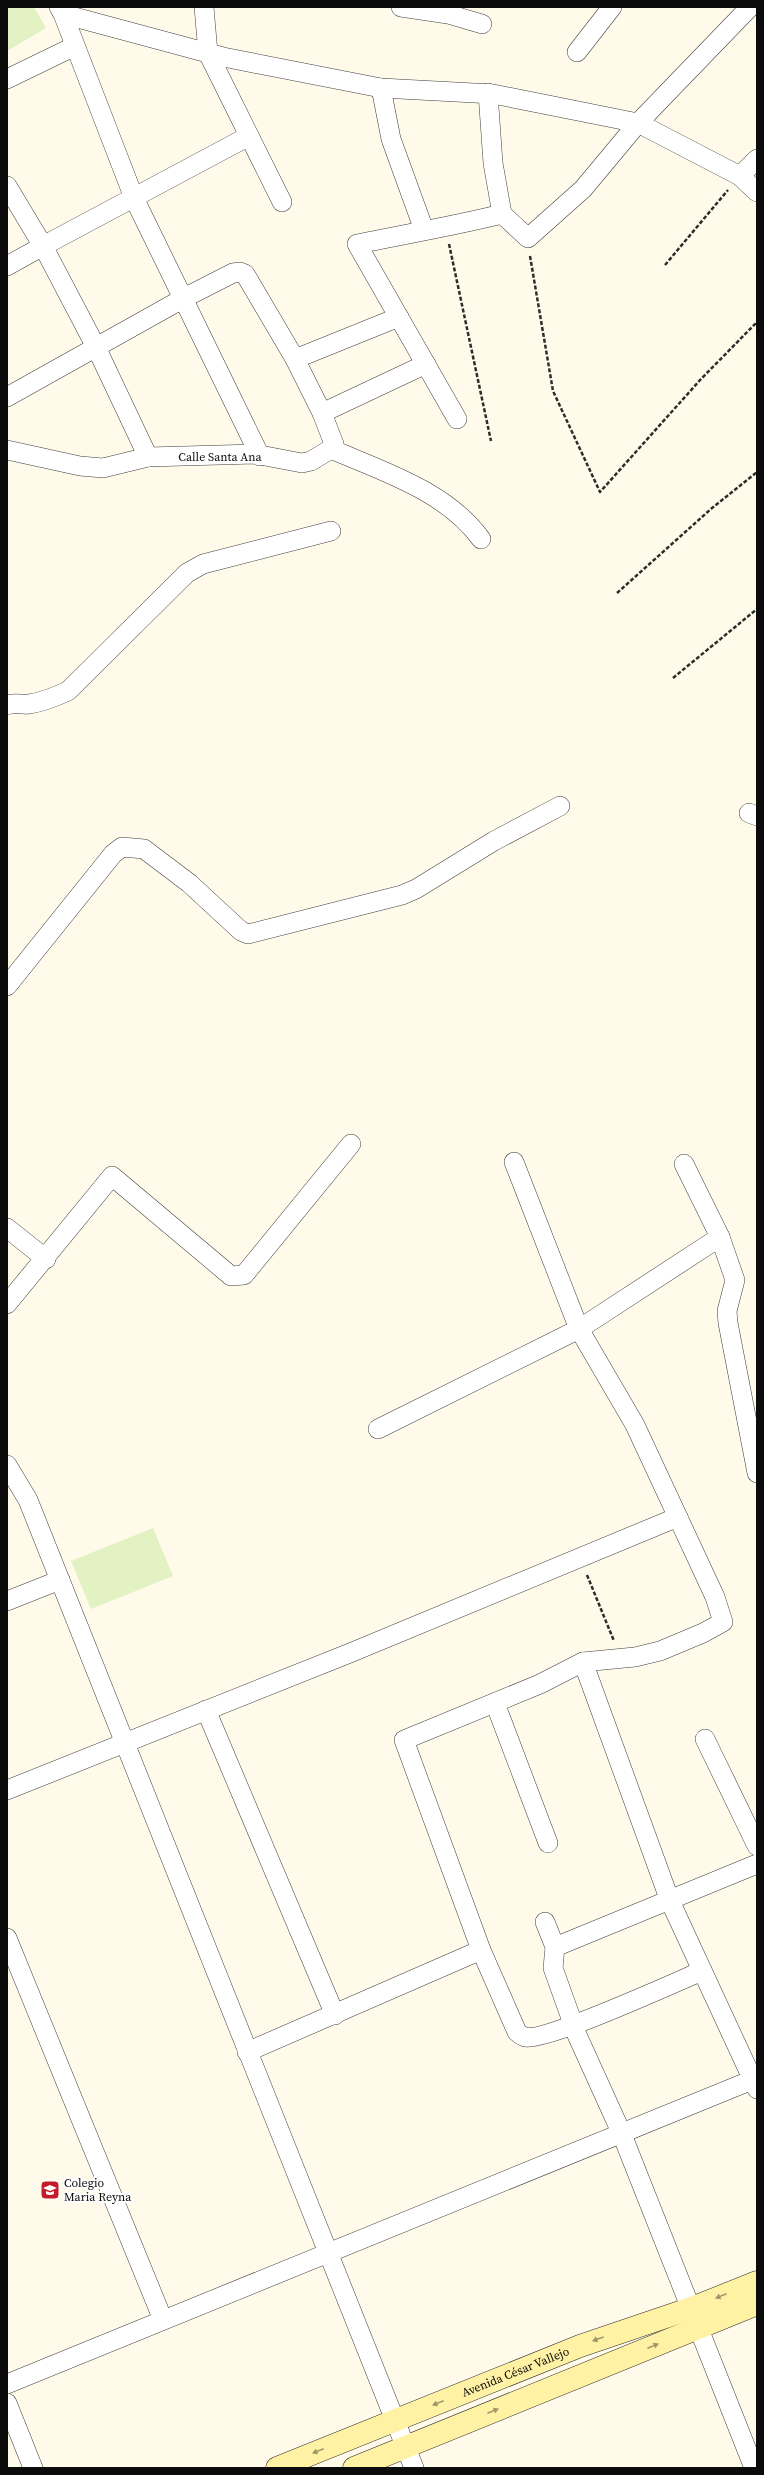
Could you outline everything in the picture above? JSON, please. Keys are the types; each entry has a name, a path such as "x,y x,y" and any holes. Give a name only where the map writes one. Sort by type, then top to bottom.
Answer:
{"street":[{"path":"204,7 208,53 282,202"},
{"path":"577,52 612,7"},
{"path":"488,93 494,164 502,214 528,238 583,189 638,123 750,7"},
{"path":"410,8 448,14 482,24"},
{"path":"61,11 208,53 381,88 488,93 638,123 740,176 757,192"},
{"path":"61,11 134,198 260,456"},
{"path":"7,79 75,46"},
{"path":"381,88 391,139 424,230"},
{"path":"7,266 249,136"},
{"path":"740,176 757,159"},
{"path":"7,186 43,246 96,347 148,457"},
{"path":"457,419 357,244 424,230 446,228 502,214"},
{"path":"7,397 184,298 234,273 240,272 245,274 295,359 322,413 333,440 334,444 331,449 412,483 447,506 472,526 482,539"},
{"path":"295,359 399,316"},
{"path":"322,413 426,364"},
{"name":"Calle Santa Ana","path":"7,450 80,466 102,468 148,457 260,456 302,463 311,461 331,449"},
{"path":"7,705 15,702 27,704 53,698 68,691 187,573 203,564 331,531"},
{"path":"7,986 113,854 122,847 144,849 189,883 241,931 248,934 402,895 416,889 494,841 560,806"},
{"path":"7,1304 46,1259 112,1176 231,1276 240,1277 248,1272 351,1144"},
{"path":"514,1162 579,1329 625,1406 715,1597 723,1622 703,1633 660,1651 635,1657 583,1662 540,1684 404,1740 481,1950 517,2032 525,2037 536,2036 575,2024 702,1971"},
{"path":"684,1164 720,1237 735,1280 727,1311 728,1323 757,1473"},
{"path":"7,1228 46,1259"},
{"path":"378,1429 579,1329 720,1237"},
{"path":"7,1465 28,1500 124,1745 414,2468"},
{"path":"7,1790 124,1745 678,1517"},
{"path":"7,1601 60,1580"},
{"path":"7,2384 621,2132 756,2082 670,1901 583,1662"},
{"path":"494,1703 548,1843"},
{"path":"206,1710 334,2015"},
{"path":"705,1739 757,1846"},
{"path":"555,1947 757,1864"},
{"path":"545,1922 555,1947 553,1968 695,2317 749,2434 754,2468"},
{"path":"7,1938 163,2320"},
{"path":"247,2052 481,1950"},
{"name":"Avenida César Vallejo","path":"354,2468 406,2447 695,2317 757,2282"},
{"name":"Avenida César Vallejo","path":"277,2468 580,2346 695,2317 757,2304"},
{"path":"7,2403 33,2468"}],"path":[{"path":"665,265 726,193"},
{"path":"446,228 491,441"},
{"path":"528,238 553,391 600,492 701,379 757,322"},
{"path":"617,592 712,508 757,472"},
{"path":"673,678 757,609"},
{"path":"586,1572 616,1647"}],"green space":[{"path":"7,7 34,7 46,28 7,51"},
{"path":"153,1528 173,1576 91,1609 71,1561"}],"place":[{"name":"Colegio Maria Reyna","path":"50,2190"}]}
